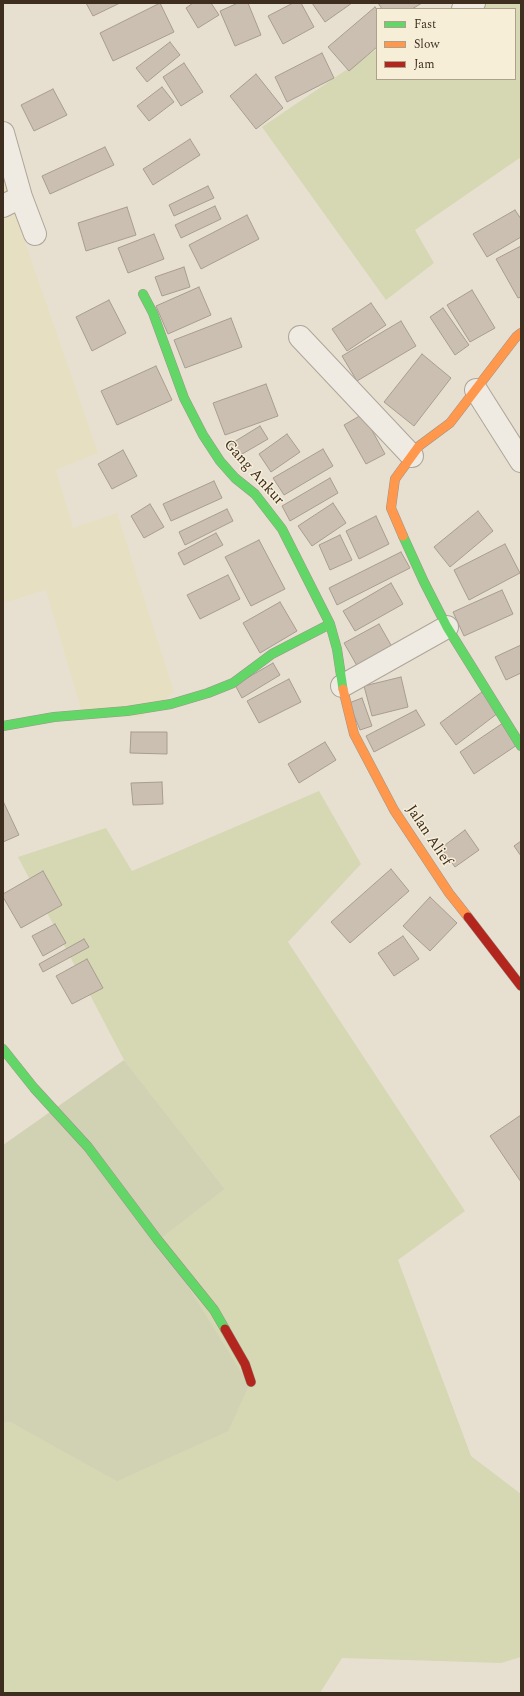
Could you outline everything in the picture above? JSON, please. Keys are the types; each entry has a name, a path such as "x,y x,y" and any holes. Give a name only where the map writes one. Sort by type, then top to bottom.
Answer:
{"street":[{"path":"465,8 474,3"},
{"path":"3,132 12,202 35,234"},
{"name":"Gang Ankur","path":"143,294 155,320 184,398 203,435 220,461 235,478 255,494 282,529 330,624 338,649 342,686"},
{"path":"521,333 516,336 450,423 419,446 395,480 391,508 424,582 447,627 521,746"},
{"path":"300,337 412,456"},
{"path":"476,390 521,461"},
{"path":"3,726 54,718 127,711 171,704 208,693 233,683 272,654 330,624"},
{"path":"342,686 447,627"},
{"name":"Jalan Alief","path":"342,686 354,734 394,810 449,893 521,986"},
{"path":"3,1049 34,1088 88,1147 157,1239 214,1310 245,1364 251,1382"}],"shaded area":[{"path":"3,178 98,453 56,470 73,528 117,513 174,692 142,717 83,716 46,590 3,603"}],"green space":[{"path":"469,3 521,3 521,157 415,230 434,263 386,300 262,127 376,50 376,80 516,80 516,8 459,8"},
{"path":"319,791 361,864 288,942 465,1211 398,1260 471,1456 521,1494 521,1657 501,1663 342,1658 320,1693 3,1693 3,1423 11,1422 159,1240 225,1189 124,1060 18,857 106,828 132,871"},
{"path":"124,1060 225,1189 159,1240 249,1385 228,1431 117,1481 11,1422 3,1423 3,1145"}],"building":[{"path":"86,3 120,3 93,16"},
{"path":"160,3 174,32 113,61 100,33"},
{"path":"193,3 211,3 219,15 198,28 186,8"},
{"path":"238,3 248,3 261,35 235,46 220,11"},
{"path":"293,3 301,3 314,27 283,44 268,16"},
{"path":"312,3 352,3 325,22"},
{"path":"378,3 422,3 414,8 381,8"},
{"path":"375,7 376,48 349,71 328,47"},
{"path":"170,42 180,55 147,82 136,68"},
{"path":"322,53 334,78 287,102 275,77"},
{"path":"184,63 203,92 181,106 163,77"},
{"path":"256,74 283,108 256,129 230,96"},
{"path":"162,87 174,102 149,121 137,106"},
{"path":"53,89 67,115 34,131 21,105"},
{"path":"190,139 200,155 153,185 143,169"},
{"path":"105,147 114,165 50,194 42,176"},
{"path":"208,186 214,198 174,216 169,205"},
{"path":"215,206 221,219 181,238 175,225"},
{"path":"127,207 136,235 86,251 78,223"},
{"path":"515,210 521,219 521,237 487,257 473,234"},
{"path":"247,215 259,239 201,269 189,245"},
{"path":"154,234 164,259 128,273 118,248"},
{"path":"521,246 521,297 518,298 496,259"},
{"path":"184,267 190,287 162,296 155,277"},
{"path":"199,287 211,315 168,334 156,306"},
{"path":"472,290 495,328 470,342 447,305"},
{"path":"109,300 126,333 92,351 76,317"},
{"path":"371,303 386,325 347,351 332,329"},
{"path":"443,308 469,345 455,355 430,317"},
{"path":"231,318 242,347 185,368 174,340"},
{"path":"401,321 416,346 357,381 342,356"},
{"path":"422,354 451,378 414,426 384,402"},
{"path":"156,366 172,400 117,425 101,391"},
{"path":"266,384 278,416 225,435 213,403"},
{"path":"363,414 385,454 366,464 344,425"},
{"path":"260,426 268,439 237,457 229,445"},
{"path":"287,434 300,452 271,472 259,454"},
{"path":"323,449 333,466 284,495 273,478"},
{"path":"123,450 137,476 112,489 98,464"},
{"path":"330,478 338,493 290,521 282,506"},
{"path":"214,481 222,498 171,521 163,504"},
{"path":"333,503 346,523 312,546 298,526"},
{"path":"150,504 164,527 144,538 131,516"},
{"path":"227,509 233,521 185,545 179,532"},
{"path":"478,511 493,531 450,567 434,547"},
{"path":"376,516 389,544 359,559 346,531"},
{"path":"216,533 223,545 184,565 178,553"},
{"path":"340,535 352,560 330,570 319,545"},
{"path":"259,540 285,589 251,606 225,557"},
{"path":"505,544 520,573 469,600 454,570"},
{"path":"401,552 410,568 337,605 329,588"},
{"path":"228,575 240,599 200,619 187,595"},
{"path":"391,583 403,604 355,631 343,611"},
{"path":"502,590 513,614 464,636 453,612"},
{"path":"280,602 297,631 260,653 243,623"},
{"path":"379,624 395,652 360,671 344,643"},
{"path":"521,645 521,673 506,680 495,657"},
{"path":"273,663 280,675 242,698 235,685"},
{"path":"401,677 408,707 372,716 364,686"},
{"path":"289,679 301,702 259,723 247,701"},
{"path":"482,692 498,713 456,745 440,723"},
{"path":"362,698 372,726 360,730 349,703"},
{"path":"416,710 425,725 374,752 366,736"},
{"path":"503,723 517,745 474,774 460,752"},
{"path":"131,732 167,732 167,754 130,753"},
{"path":"325,742 336,760 299,783 288,764"},
{"path":"162,782 163,804 133,805 131,783"},
{"path":"3,801 19,835 3,842"},
{"path":"465,830 479,850 455,867 441,848"},
{"path":"521,841 521,856 514,846"},
{"path":"391,869 409,891 350,943 331,922"},
{"path":"43,871 62,905 21,928 3,897 3,894"},
{"path":"430,897 457,923 430,951 403,926"},
{"path":"55,924 66,943 43,956 32,936"},
{"path":"403,936 419,959 394,976 378,953"},
{"path":"84,939 89,947 43,972 39,964"},
{"path":"87,959 103,988 72,1004 56,976"},
{"path":"521,1115 521,1182 490,1136"}],"traffic: fast":[{"path":"143,294 153,313 184,398 203,435 220,461 235,478 255,494 282,529 330,624 337,649 343,689"},
{"path":"403,536 447,627 521,746"},
{"path":"3,726 54,717 127,711 171,704 208,693 233,683 272,654 330,624"},
{"path":"3,1049 34,1088 88,1147 157,1239 214,1310 225,1329"}],"traffic: slow":[{"path":"403,536 391,508 395,479 419,446 450,423 516,337 521,333"},
{"path":"343,689 354,734 394,810 449,893 468,917"}],"traffic: jam":[{"path":"468,917 521,986"},
{"path":"225,1329 245,1364 251,1382"}]}
